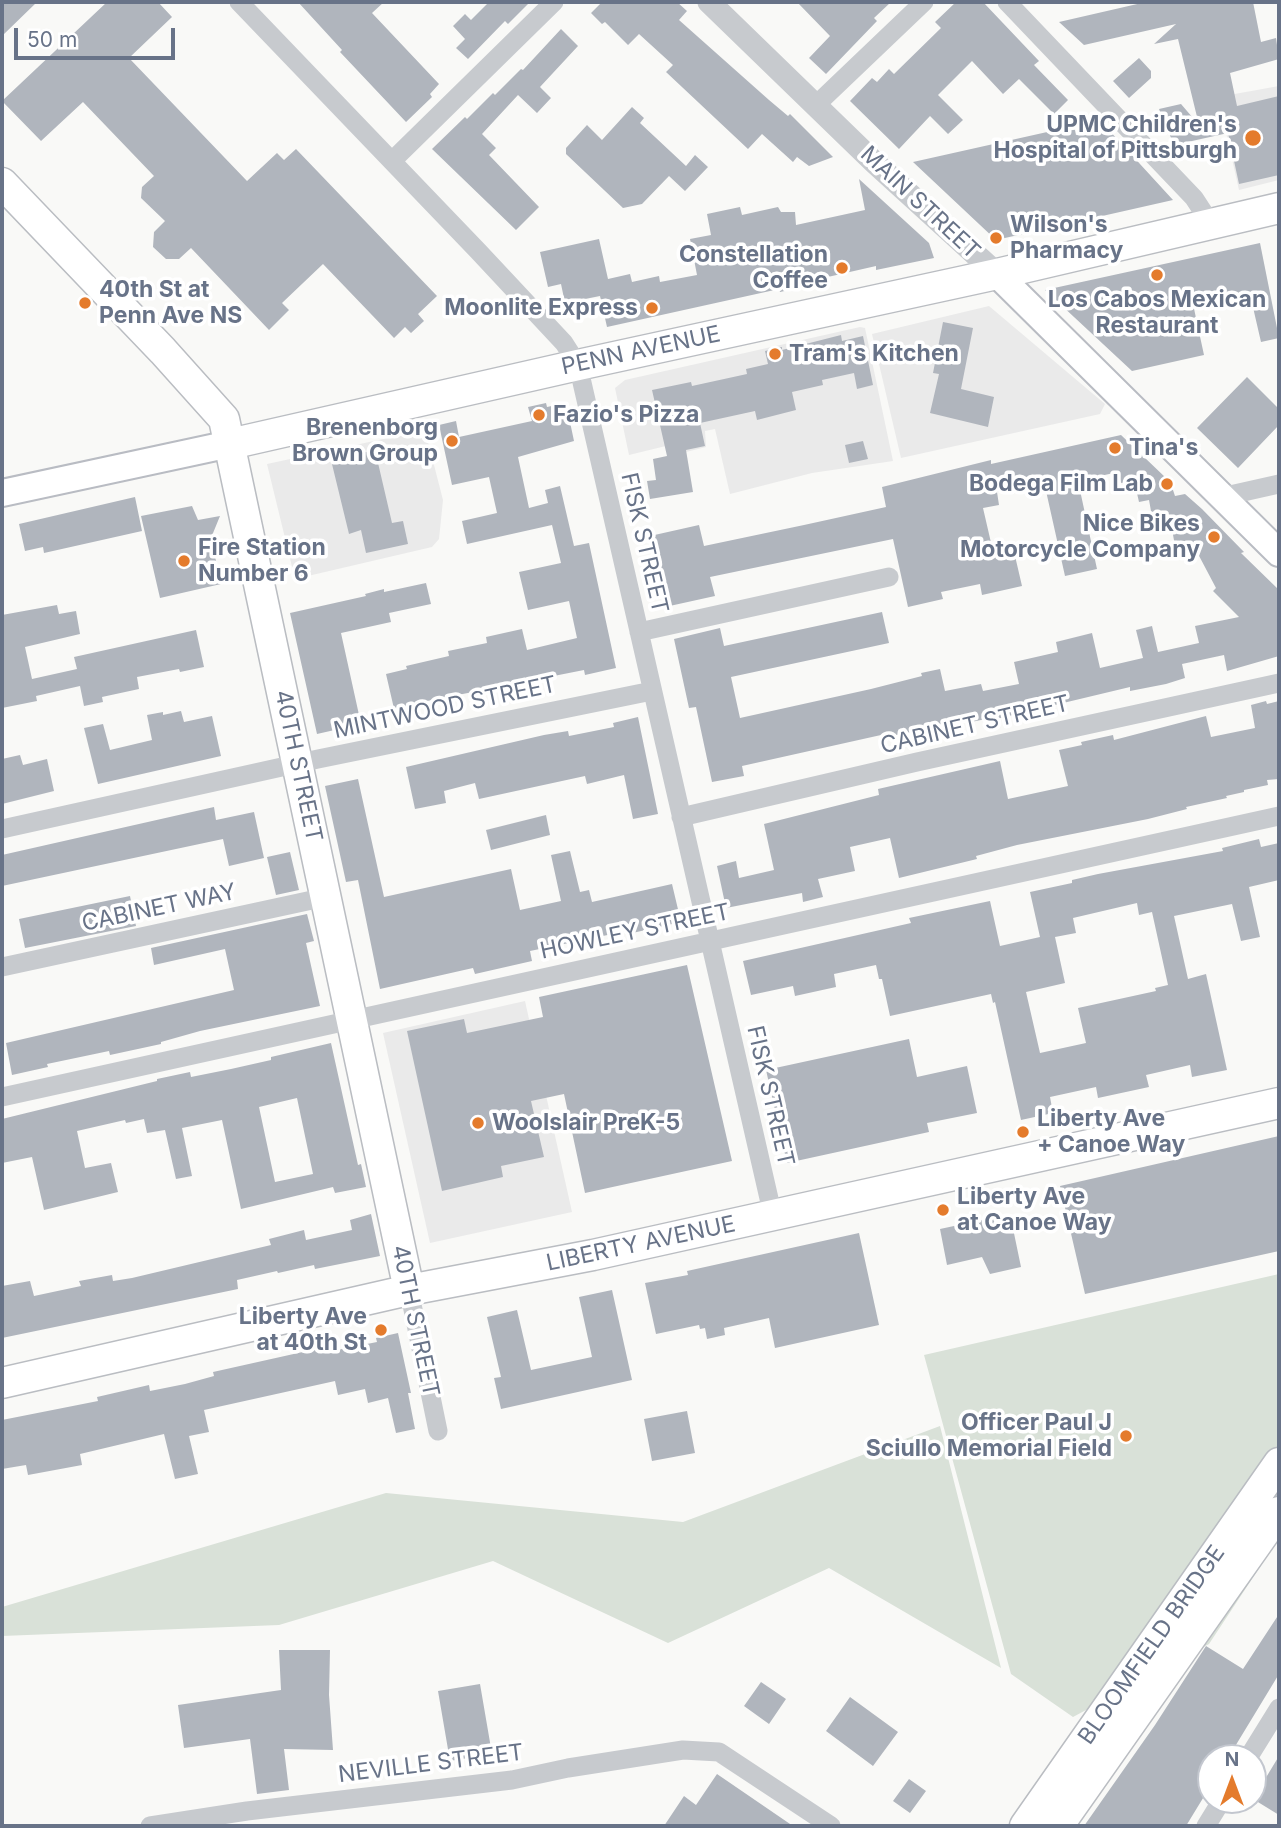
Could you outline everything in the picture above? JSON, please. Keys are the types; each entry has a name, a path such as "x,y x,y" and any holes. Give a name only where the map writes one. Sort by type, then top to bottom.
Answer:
{"main road":[{"name":"40TH STREET","path":"2,183 163,351 224,419 409,1290"},
{"name":"PENN AVENUE","path":"2,493 997,274 1279,208"},
{"name":"MAIN STREET","path":"997,274 1279,554"},
{"name":"LIBERTY AVENUE","path":"2,1383 409,1290 593,1255 1279,1104"},
{"name":"BLOOMFIELD BRIDGE","path":"1025,1826 1279,1463"},
{"name":"BLOOMFIELD BRIDGE","path":"1058,1826 1279,1512"}],"street":[{"name":"FISK STREET","path":"239,2 564,344 578,365 773,1216"},
{"path":"392,161 554,2"},
{"name":"MAIN STREET","path":"709,2 997,274"},
{"path":"816,105 924,2"},
{"path":"1013,3 1194,198 1211,224"},
{"path":"1222,497 1279,484"},
{"path":"639,632 889,578"},
{"name":"CABINET STREET","path":"681,817 1279,682"},
{"name":"MINTWOOD STREET","path":"2,829 652,691"},
{"name":"HOWLEY STREET","path":"2,1097 1279,816"},
{"name":"CABINET WAY","path":"2,967 326,897"},
{"name":"40TH STREET","path":"409,1290 438,1431"},
{"path":"1257,1744 1279,1708"},
{"name":"NEVILLE STREET","path":"150,1826 247,1811 512,1780 568,1768 683,1750 719,1752 831,1826"}],"shaded area":[{"name":"UPMC Children's Hospital of Pittsburgh","path":"1279,86 1279,180 1239,190 1218,97"},
{"path":"989,306 1105,404 1100,414 901,458 872,334"},
{"path":"865,328 893,461 812,473 730,494 715,429 705,431 706,447 686,452 674,444 629,455 615,388 625,380"},
{"path":"425,430 443,500 439,539 432,547 295,579 267,464"},
{"name":"Woolslair PreK-5","path":"525,1001 572,1212 430,1243 383,1033"},
{"path":"1279,1274 1279,1538 1209,1644 1073,1717 1011,1674 924,1355"},
{"path":"940,1426 1001,1668 829,1568 668,1643 493,1561 279,1625 2,1636 2,1607 386,1493 683,1522"}],"building":[{"path":"2,2 37,2 2,36"},
{"path":"107,2 158,2 172,17 129,58 247,181 277,153 284,160 296,149 437,296 418,314 424,321 411,333 405,327 394,338 323,264 282,303 289,310 269,330 191,248 179,259 166,259 153,247 154,232 165,221 141,198 142,187 154,176 83,102 41,141 2,101"},
{"path":"298,2 384,2 372,13 439,84 430,94 432,97 406,122 340,52 342,50"},
{"path":"486,2 530,2 508,24 505,21 468,59 456,48 465,39 453,26 465,14 471,20"},
{"path":"602,2 677,2 687,11 679,20 769,100 788,116 790,114 833,157 809,166 797,157 793,162 762,134 748,149 666,72 673,65 639,34 628,45 605,22 602,24 591,13"},
{"path":"797,2 891,2 874,18 877,21 826,74 809,58 830,36"},
{"path":"956,2 983,2 1039,61 1034,65 1068,100 1054,114 1019,79 1003,94 972,61 938,95 963,120 948,134 930,116 899,149 850,101 872,78 877,82 889,69 894,74 941,28 935,22"},
{"path":"1146,2 1253,2 1261,42 1276,38 1279,59 1230,73 1237,106 1279,96 1279,175 1239,184 1228,133 1174,145 1159,109 1181,104 1199,125 1178,39 1154,44 1176,24 1084,45 1059,22"},
{"path":"561,29 578,46 540,87 551,98 537,113 518,95 482,134 496,148 489,155 539,207 516,230 432,149 465,117 467,119 493,93 495,95 523,70"},
{"path":"1139,58 1151,71 1151,78 1129,98 1113,81"},
{"path":"632,107 644,118 640,123 686,166 695,155 708,167 685,191 669,176 642,204 623,208 566,154 566,148 587,125 602,140"},
{"path":"1074,126 1076,135 1107,128 1173,200 996,240 913,162"},
{"path":"859,179 929,243 934,258 876,270 876,266 797,284 798,288 780,292 779,289 607,327 600,296 565,303 561,284 548,287 540,252 599,239 608,279 630,274 632,282 659,276 660,282 697,275 690,239 711,235 707,214 740,207 742,215 778,207 781,212 795,212 796,225 865,210"},
{"path":"1260,243 1279,338 1261,342 1252,303 1233,307 1231,296 1193,304 1204,355 1132,371 1045,290"},
{"path":"943,322 973,328 961,389 994,397 988,427 930,413 939,374 933,373"},
{"path":"841,335 842,341 863,336 873,385 857,389 854,373 822,380 823,385 792,392 796,410 757,420 755,411 700,423 705,446 686,450 693,492 650,499 647,481 656,480 653,459 667,456 652,390 691,382 692,386 747,374 746,369 768,364 765,351 782,347 782,350"},
{"path":"1247,377 1279,409 1279,425 1238,468 1197,428"},
{"path":"546,403 547,407 566,403 574,441 518,457 529,508 548,503 545,490 560,486 574,546 589,543 616,668 585,675 584,670 427,701 428,705 395,713 386,674 407,669 406,666 449,656 448,651 487,643 486,637 522,629 527,650 577,638 569,601 528,610 519,572 561,563 552,525 467,544 462,521 497,513 489,477 452,485 439,425 456,421 459,437 532,421 528,407"},
{"path":"1121,435 1169,478 1175,496 1185,494 1202,509 1279,590 1279,656 1227,671 1224,655 1182,664 1185,678 1166,684 1130,691 1130,687 992,720 971,720 882,738 881,735 742,766 744,776 712,782 696,707 689,708 674,639 720,628 724,646 882,612 889,643 731,677 740,718 871,689 940,669 945,691 981,684 983,691 1019,684 1014,662 1058,652 1056,642 1092,633 1100,668 1143,658 1136,630 1152,626 1158,652 1199,643 1195,626 1239,617 1213,591 1216,588 1197,552 1177,557 1170,518 1153,522 1149,500 1139,502 1134,480 1121,483 1118,472 1078,481 1097,569 1065,576 1044,482 997,492 999,505 983,508 992,547 1012,543 1022,586 982,595 980,584 941,592 943,599 908,607 893,539 710,577 715,596 665,607 650,536 699,525 704,546 804,525 886,507 882,487 991,460 991,464"},
{"path":"863,441 868,459 849,463 845,445"},
{"path":"375,450 392,523 403,521 408,544 366,553 361,530 349,534 331,460"},
{"path":"135,497 142,531 44,553 43,547 25,551 19,524"},
{"name":"Fire Station Number 6","path":"192,506 198,520 220,516 211,538 221,584 160,598 141,516"},
{"path":"426,583 431,604 389,613 391,622 341,633 361,724 317,734 290,613 366,596 365,594 384,589 384,592"},
{"path":"57,605 59,614 76,611 80,634 25,647 32,679 77,669 74,657 196,630 204,667 137,677 139,689 102,697 103,702 84,706 80,686 36,696 37,701 2,708 2,615"},
{"path":"1266,701 1267,704 1279,701 1279,779 1267,780 1268,785 1148,819 1017,845 976,856 977,859 899,878 890,838 850,847 855,871 818,879 823,897 803,902 802,893 726,908 717,866 736,861 739,878 774,870 764,824 879,795 878,789 1000,761 1008,799 1068,786 1059,750 1082,745 1081,742 1113,735 1114,740 1206,716 1211,737 1255,728 1251,705"},
{"path":"181,711 184,722 212,716 221,756 98,784 84,728 103,724 110,750 152,740 147,715"},
{"path":"638,717 658,814 633,819 624,775 587,784 585,776 479,799 475,783 444,791 446,803 415,809 406,767 544,735 568,731 569,736 614,727 613,723"},
{"path":"20,755 23,765 47,759 54,791 2,804 2,759"},
{"path":"358,779 384,897 511,869 520,910 561,901 551,855 570,851 580,892 589,890 592,902 672,884 681,922 530,951 532,961 475,974 473,968 380,989 358,880 346,882 325,786"},
{"path":"214,807 216,820 254,812 264,858 229,866 223,839 2,886 2,855"},
{"path":"546,815 550,835 491,850 486,830"},
{"path":"1259,839 1261,847 1279,843 1279,880 1249,887 1260,937 1241,941 1232,904 1174,916 1188,979 1206,974 1227,1070 1192,1077 1190,1065 1146,1075 1149,1087 1098,1098 1096,1087 1050,1097 1053,1113 1021,1120 991,994 890,1016 876,965 834,974 836,987 795,996 793,986 751,995 743,961 911,923 909,918 990,901 1000,946 1040,937 1030,892 1098,874 1223,851 1222,848","holes":["1137,903 1139,915 1152,912 1168,985 1155,988 1156,991 1078,1008 1086,1043 1040,1053 1026,992 1065,983 1055,937 1076,933 1073,918"]},
{"path":"290,852 299,890 276,895 267,857"},
{"path":"130,896 136,926 25,948 19,919"},
{"path":"307,914 314,941 306,943 320,1006 200,1031 161,1044 110,1055 109,1051 47,1064 48,1067 12,1075 6,1043 234,990 225,949 154,965 151,948"},
{"path":"687,965 732,1161 585,1193 564,1094 531,1101 544,1157 501,1166 503,1177 442,1191 407,1031 464,1019 467,1033 543,1017 539,997"},
{"path":"909,1039 917,1077 967,1066 977,1113 927,1123 929,1132 787,1163 766,1070"},
{"path":"331,1043 358,1165 361,1164 366,1187 335,1193 333,1187 241,1209 222,1120 182,1128 192,1176 176,1179 165,1130 147,1133 144,1119 126,1123 125,1120 77,1131 85,1168 111,1163 118,1192 44,1210 32,1157 2,1163 2,1119 157,1079 190,1072 191,1077 271,1060 271,1057","holes":["297,1098 313,1174 275,1182 259,1107"]},
{"path":"1279,1136 1279,1251 1085,1294 1060,1186"},
{"path":"371,1214 380,1256 315,1269 314,1265 278,1273 277,1271 237,1280 238,1289 2,1338 2,1286 30,1281 34,1296 81,1286 79,1281 112,1275 113,1281 132,1278 271,1245 269,1239 304,1230 306,1240 352,1230 350,1220"},
{"path":"1010,1214 1021,1267 990,1274 982,1257 947,1265 940,1229"},
{"path":"859,1233 879,1325 775,1348 769,1318 724,1328 725,1335 707,1339 705,1328 700,1329 699,1325 656,1334 645,1283 688,1275 687,1271"},
{"path":"612,1290 632,1380 501,1409 494,1378 501,1377 487,1317 517,1310 531,1370 592,1357 579,1297"},
{"path":"398,1333 411,1393 408,1393 415,1429 396,1433 388,1398 368,1403 365,1389 338,1395 335,1381 204,1410 209,1432 189,1436 198,1474 175,1479 164,1434 80,1454 82,1465 28,1475 26,1465 2,1469 2,1420 98,1401 97,1397 149,1385 150,1391 185,1384 214,1376 213,1372 325,1347 327,1352 377,1342 376,1338"},
{"path":"687,1411 695,1453 652,1461 644,1419"},
{"path":"1279,1614 1279,1674 1236,1744 1197,1744 1197,1808 1186,1826 1084,1826 1155,1725 1206,1646 1243,1669"},
{"path":"279,1650 330,1650 329,1695 333,1750 284,1749 289,1790 257,1794 250,1739 184,1748 178,1705 281,1690"},
{"path":"761,1682 786,1699 769,1724 744,1706"},
{"path":"480,1684 492,1754 450,1761 438,1691"},
{"path":"850,1697 898,1732 873,1766 826,1731"},
{"path":"1279,1756 1279,1815 1267,1808 1267,1776"},
{"path":"717,1774 793,1826 664,1826 684,1796 696,1805"},
{"path":"909,1779 926,1791 910,1813 893,1801"}],"place":[{"name":"UPMC Children's Hospital of Pittsburgh","path":"1253,138"},
{"name":"Wilson's Pharmacy","path":"996,238"},
{"name":"Constellation Coffee","path":"842,268"},
{"name":"Los Cabos Mexican Restaurant","path":"1157,275"},
{"name":"40th St at Penn Ave NS","path":"85,303"},
{"name":"Moonlite Express","path":"652,308"},
{"name":"Tram's Kitchen","path":"775,354"},
{"name":"Fazio's Pizza","path":"539,415"},
{"name":"Brenenborg Brown Group","path":"452,441"},
{"name":"Tina's","path":"1115,448"},
{"name":"Bodega Film Lab","path":"1167,484"},
{"name":"Nice Bikes Motorcycle Company","path":"1214,537"},
{"name":"Fire Station Number 6","path":"184,561"},
{"name":"Woolslair PreK-5","path":"478,1123"},
{"name":"Liberty Ave + Canoe Way","path":"1023,1132"},
{"name":"Liberty Ave at Canoe Way","path":"943,1210"},
{"name":"Liberty Ave at 40th St","path":"381,1330"},
{"name":"Officer Paul J Sciullo Memorial Field","path":"1126,1436"}]}
